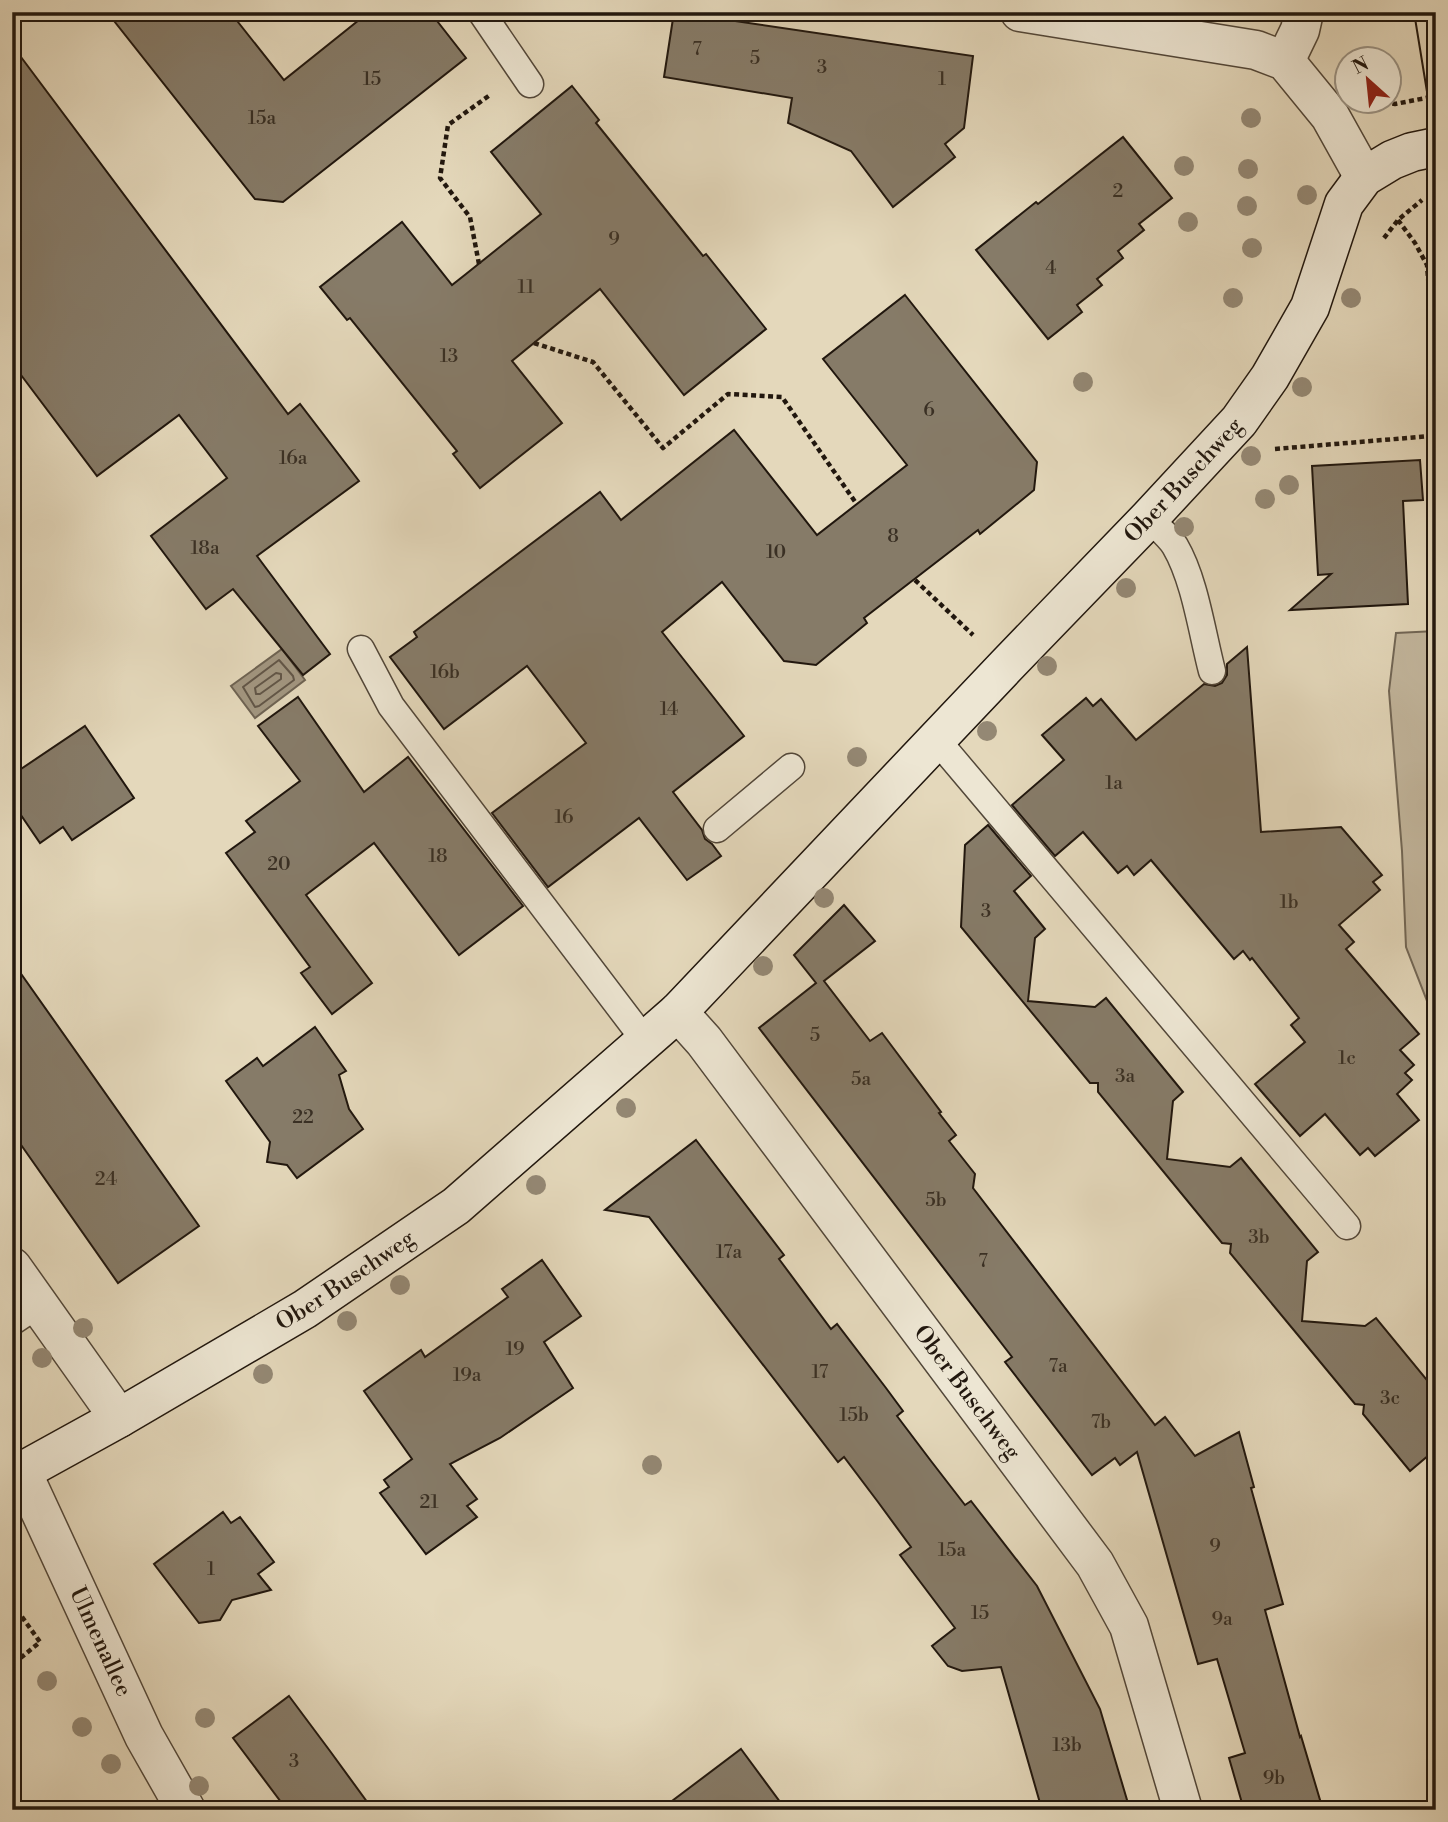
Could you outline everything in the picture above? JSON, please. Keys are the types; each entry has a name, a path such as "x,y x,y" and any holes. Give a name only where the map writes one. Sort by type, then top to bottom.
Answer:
{"street":[{"path":"1020,12 1256,50 1286,61 1330,116 1364,177 1392,160 1436,147"},
{"path":"1286,61 1300,30 1304,12"},
{"name":"Ober Buschweg","path":"17,1475 304,1309 456,1206 678,1012 1239,421 1270,377 1310,307 1344,204 1364,177"},
{"name":"Ober Buschweg","path":"678,1012 704,1041 1095,1564 1129,1626 1183,1810"},
{"path":"12,1266 26,1313 119,1418"},
{"name":"Ulmenallee","path":"17,1475 144,1736 186,1810"}],"lane":[{"path":"481,12 530,84"},
{"path":"1149,518 1174,545 1189,579 1212,671"},
{"path":"361,649 391,706 646,1042"},
{"path":"936,739 1347,1227"},
{"path":"717,829 791,767"}],"path":[{"path":"479,264 470,218 440,178 448,125 495,91 505,48"},
{"path":"1402,103 1436,96"},
{"path":"1429,197 1398,220 1427,265 1436,378"},
{"path":"534,343 593,362 663,448 728,394 782,397 856,503"},
{"path":"1273,449 1431,436"},
{"path":"915,580 1006,666"},
{"path":"12,1604 40,1642 12,1665"}],"shaded area":[{"path":"1436,631 1436,1024 1406,947 1402,851 1389,691 1396,633"}],"water":[{"path":"282,649 305,680 255,718 231,686"}],"building":[{"path":"107,12 230,12 284,80 369,12 430,12 466,58 283,202 255,199"},
{"path":"674,12 973,56 964,128 945,144 955,157 893,207 851,151 788,123 792,98 664,77"},
{"path":"12,45 288,414 300,404 359,481 257,556 330,654 303,675 233,589 206,609 151,536 227,478 179,415 97,476 12,363"},
{"path":"572,86 599,120 596,123 703,256 706,254 766,329 684,395 600,289 512,361 562,423 480,488 453,454 457,451 350,318 347,320 320,287 402,222 452,285 466,274 541,214 491,152"},
{"path":"1123,137 1172,198 1139,224 1144,230 1118,251 1123,258 1097,279 1102,285 1077,305 1082,312 1048,339 976,250"},
{"path":"905,295 1037,462 1034,490 980,534 978,530 864,618 867,623 816,665 784,661 722,582 662,632 744,736 673,792 702,830 705,839 721,856 687,880 639,818 548,887 492,813 586,743 527,666 444,729 390,657 417,637 414,632 600,492 621,520 734,430 817,535 907,465 823,359"},
{"path":"1420,460 1423,500 1403,501 1408,604 1290,610 1331,574 1318,575 1312,466"},
{"path":"1247,647 1261,832 1341,827 1382,875 1373,882 1380,890 1339,925 1354,942 1346,949 1419,1034 1400,1050 1414,1065 1405,1073 1412,1080 1397,1094 1419,1120 1375,1156 1368,1148 1360,1155 1325,1114 1300,1136 1255,1084 1305,1042 1291,1025 1299,1018 1252,958 1250,960 1243,951 1234,959 1151,860 1134,875 1127,866 1118,873 1083,832 1055,856 1012,805 1064,760 1042,735 1086,698 1093,706 1101,699 1136,740 1204,684 1215,686 1222,683 1227,675 1227,664"},
{"path":"298,697 364,792 408,757 523,906 459,955 374,843 306,895 372,983 332,1014 301,973 310,967 226,853 255,832 246,821 300,781 258,726"},
{"path":"85,726 134,798 72,840 63,827 40,843 12,802 12,775"},
{"path":"988,825 1031,876 1014,891 1045,929 1035,938 1028,1001 1095,1007 1106,998 1183,1092 1173,1101 1167,1159 1230,1167 1241,1158 1318,1252 1307,1261 1302,1321 1365,1326 1376,1318 1436,1391 1436,1449 1410,1471 1363,1414 1364,1405 1355,1404 1230,1253 1231,1244 1222,1243 1098,1092 1098,1083 1090,1083 961,927 965,845"},
{"path":"844,905 875,941 824,981 870,1041 882,1033 941,1112 939,1113 956,1135 949,1141 975,1174 973,1188 1155,1425 1165,1417 1195,1456 1239,1432 1254,1487 1251,1488 1283,1604 1265,1610 1323,1810 1244,1810 1229,1758 1245,1753 1217,1659 1198,1664 1137,1452 1120,1465 1115,1458 1092,1475 1005,1362 1012,1357 759,1028 816,983 794,955"},
{"path":"12,961 199,1226 118,1283 12,1132"},
{"path":"315,1027 346,1071 339,1075 349,1109 363,1129 297,1178 287,1165 267,1162 270,1142 226,1081 257,1058 263,1066"},
{"path":"696,1140 784,1255 779,1259 831,1329 837,1324 903,1411 897,1416 931,1461 965,1505 971,1501 1037,1586 1100,1709 1130,1810 1042,1810 1001,1667 962,1671 948,1666 932,1646 955,1628 900,1555 911,1547 878,1502 844,1457 838,1462 649,1217 605,1210"},
{"path":"542,1260 581,1316 544,1342 573,1388 500,1438 450,1464 477,1499 467,1506 477,1517 426,1554 380,1493 389,1487 384,1480 412,1459 364,1391 421,1350 425,1357 508,1297 502,1289"},
{"path":"223,1512 231,1523 240,1517 274,1562 258,1574 271,1590 232,1600 220,1620 199,1623 154,1564"},
{"path":"289,1696 373,1810 287,1810 233,1738"},
{"path":"741,1749 786,1810 660,1810"}],"tram line":[{"path":"1414,12 1436,147"}]}
